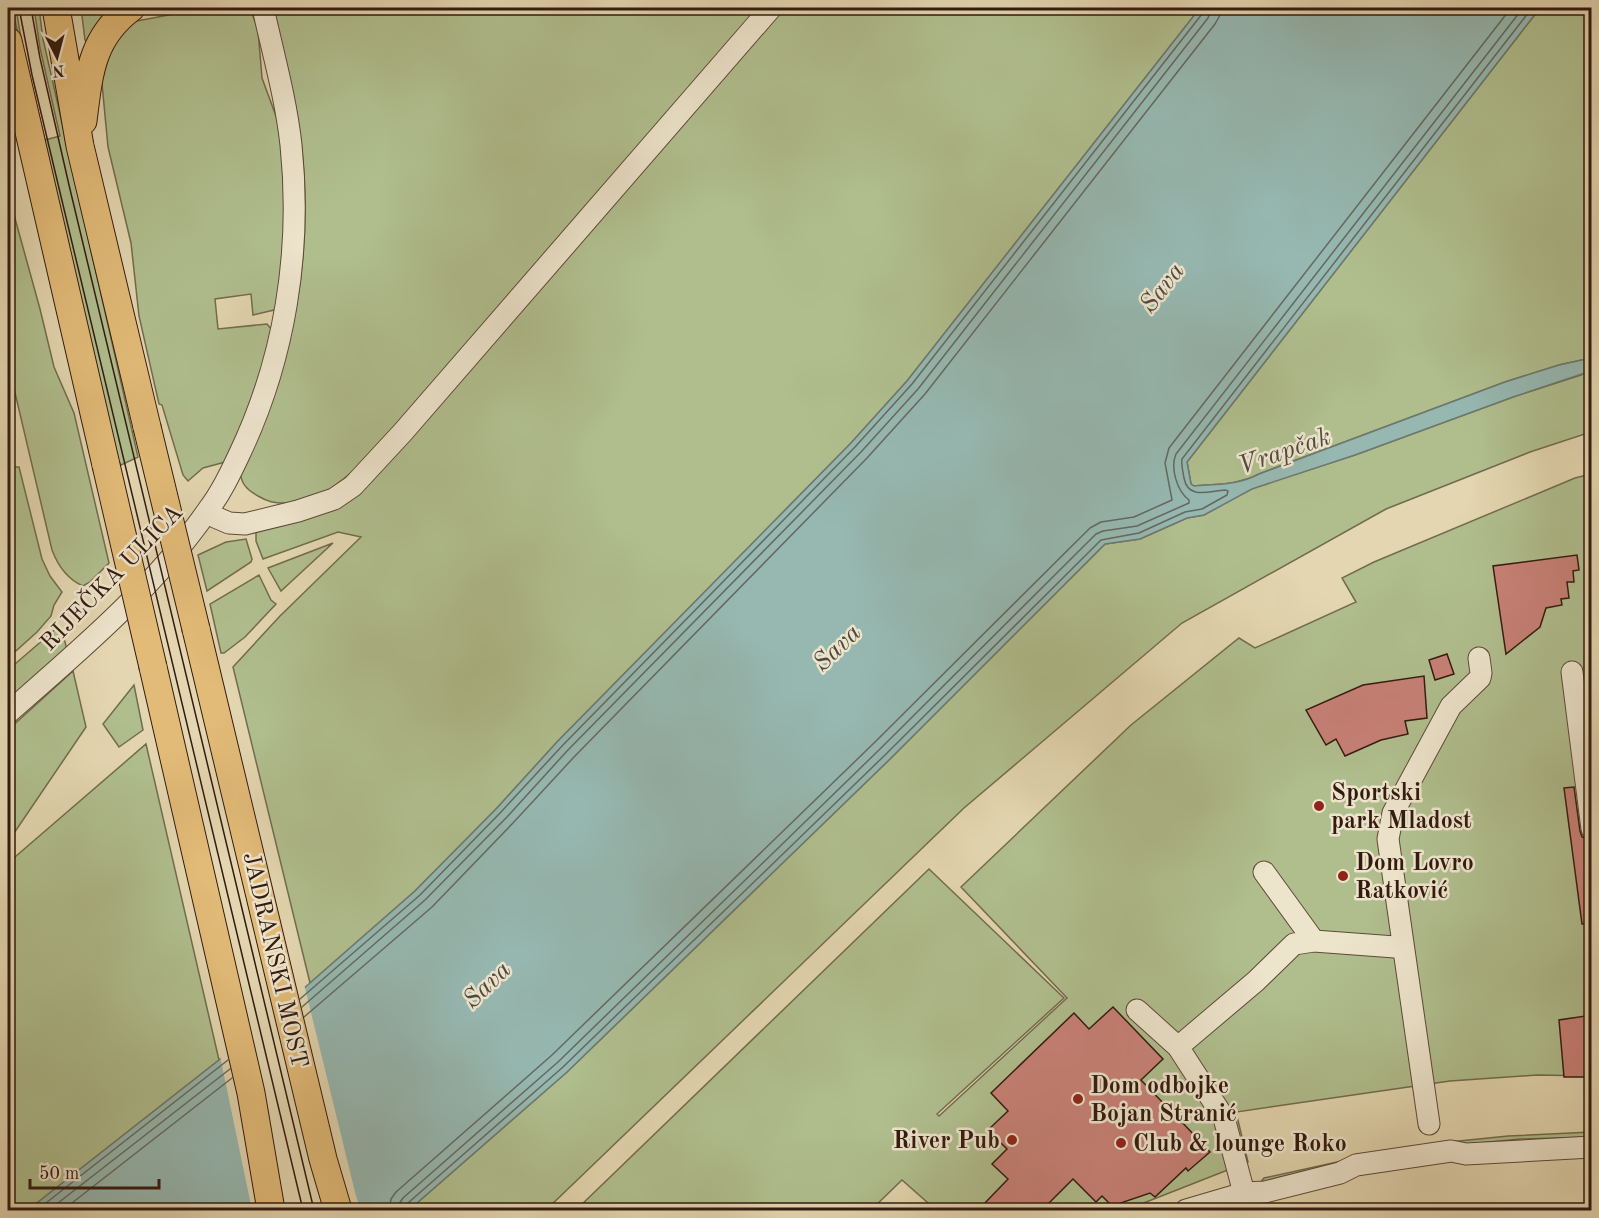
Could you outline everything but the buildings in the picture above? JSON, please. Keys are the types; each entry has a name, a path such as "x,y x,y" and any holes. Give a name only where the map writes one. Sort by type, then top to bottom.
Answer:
{"main road":[{"name":"JADRANSKI MOST","path":"56,8 80,146 323,1159 338,1210"},
{"path":"80,146 89,80 96,50 116,18 131,8"},
{"path":"8,41 249,1084 272,1210"},
{"path":"8,108 29,133"}],"street":[{"name":"RIJEČKA ULICA","path":"8,713 107,625 186,540 213,504 259,408 273,369 282,328 292,267 294,209 291,146 283,95 262,8"},
{"path":"215,517 229,523 245,524 298,511 334,499 353,486 403,432 771,8"},
{"path":"1428,1124 1388,839 1390,821 1451,706 1480,678 1479,658"},
{"path":"1572,672 1592,829"},
{"path":"1574,787 1574,762 1582,757"},
{"path":"1264,872 1314,941"},
{"path":"1178,1047 1256,981 1294,944 1314,941 1395,947 1402,945"},
{"path":"1137,1010 1178,1047 1224,1118 1255,1192"},
{"path":"259,1134 282,1210"},
{"path":"1186,1210 1340,1173 1357,1174 1454,1159 1466,1154 1592,1146"},
{"path":"1218,1210 1247,1202 1255,1192"}],"green space":[{"path":"12,8 16,8 22,44 45,140 60,136 40,48 34,8 39,8 43,39 138,457 119,466"},
{"path":"81,8 118,8 88,44 85,40"},
{"path":"206,8 250,8 258,30 262,78 280,127 287,222 278,305 274,310 253,315 251,294 215,299 218,329 267,324 273,331 257,390 225,462 203,468 188,481 183,475 162,405 159,404 139,316 131,243 108,147 101,73 121,24"},
{"path":"272,8 758,8 588,208 363,463 318,496 308,500 285,503 268,501 251,491 243,483 240,471 274,393 286,352 296,310 305,226 305,183 300,135"},
{"path":"784,8 1200,8 907,381 851,443 557,742 497,808 415,891 310,983 233,667 280,616 361,537 338,532 263,559 256,541 256,528 375,474"},
{"path":"1540,8 1591,8 1591,358 1559,365 1505,382 1244,480 1211,485 1194,486 1191,484 1187,462"},
{"path":"8,193 54,367 74,413 109,563 83,586 72,580 64,571 52,550 8,363"},
{"path":"1591,371 1591,432 1530,452 1386,509 1182,623 964,808 546,1210 409,1210 567,1072 890,759 1105,544 1140,539 1187,518 1204,515 1252,488 1355,455"},
{"path":"8,467 19,467 42,559 50,576 62,592 54,605 51,616 8,658"},
{"name":"Sportski park Mladost","path":"1591,474 1591,1076 1537,1075 1450,1081 1236,1112 1248,1162 1126,1210 936,1210 902,1180 871,1210 576,1210 929,869 1064,998 937,1114 939,1116 1067,998 961,887 1131,725 1239,638 1255,648 1356,602 1342,578 1374,562 1575,478"},
{"path":"246,539 251,562 207,591 198,555 226,542"},
{"path":"333,543 281,591 268,568"},
{"path":"259,575 271,600 276,604 245,637 221,653 210,604"},
{"path":"58,627 62,630 67,650 8,705 8,670"},
{"path":"73,671 86,727 8,842 8,730"},
{"path":"134,685 143,730 119,747 103,724"},
{"path":"146,744 219,1060 28,1210 8,1210 8,863"},
{"path":"1591,1132 1591,1137 1520,1139 1459,1145 1449,1142 1508,1136"},
{"path":"1392,1150 1259,1184 1264,1178"}],"water":[{"name":"Sava","path":"1200,8 1540,8 1187,462 1191,484 1194,486 1211,485 1244,480 1505,382 1559,365 1591,358 1591,371 1252,489 1204,515 1187,518 1140,539 1105,544 890,759 567,1072 409,1210 28,1210 219,1060 310,983 415,891 497,808 557,742 851,443 907,381"}],"pier":[{"path":"304,984 361,1210 252,1210 220,1056"}],"tram line":[{"path":"19,8 32,75 303,1210"},
{"path":"31,8 69,185 314,1210"}],"place":[{"name":"Sportski park Mladost","path":"1319,806"},
{"name":"Dom Lovro Ratković","path":"1343,876"},
{"name":"Dom odbojke Bojan Stranić","path":"1078,1099"},
{"name":"River Pub","path":"1012,1140"},
{"name":"Club & lounge Roko","path":"1121,1143"}],"water label":[{"name":"Vrapčak","path":"1284,450"}]}
